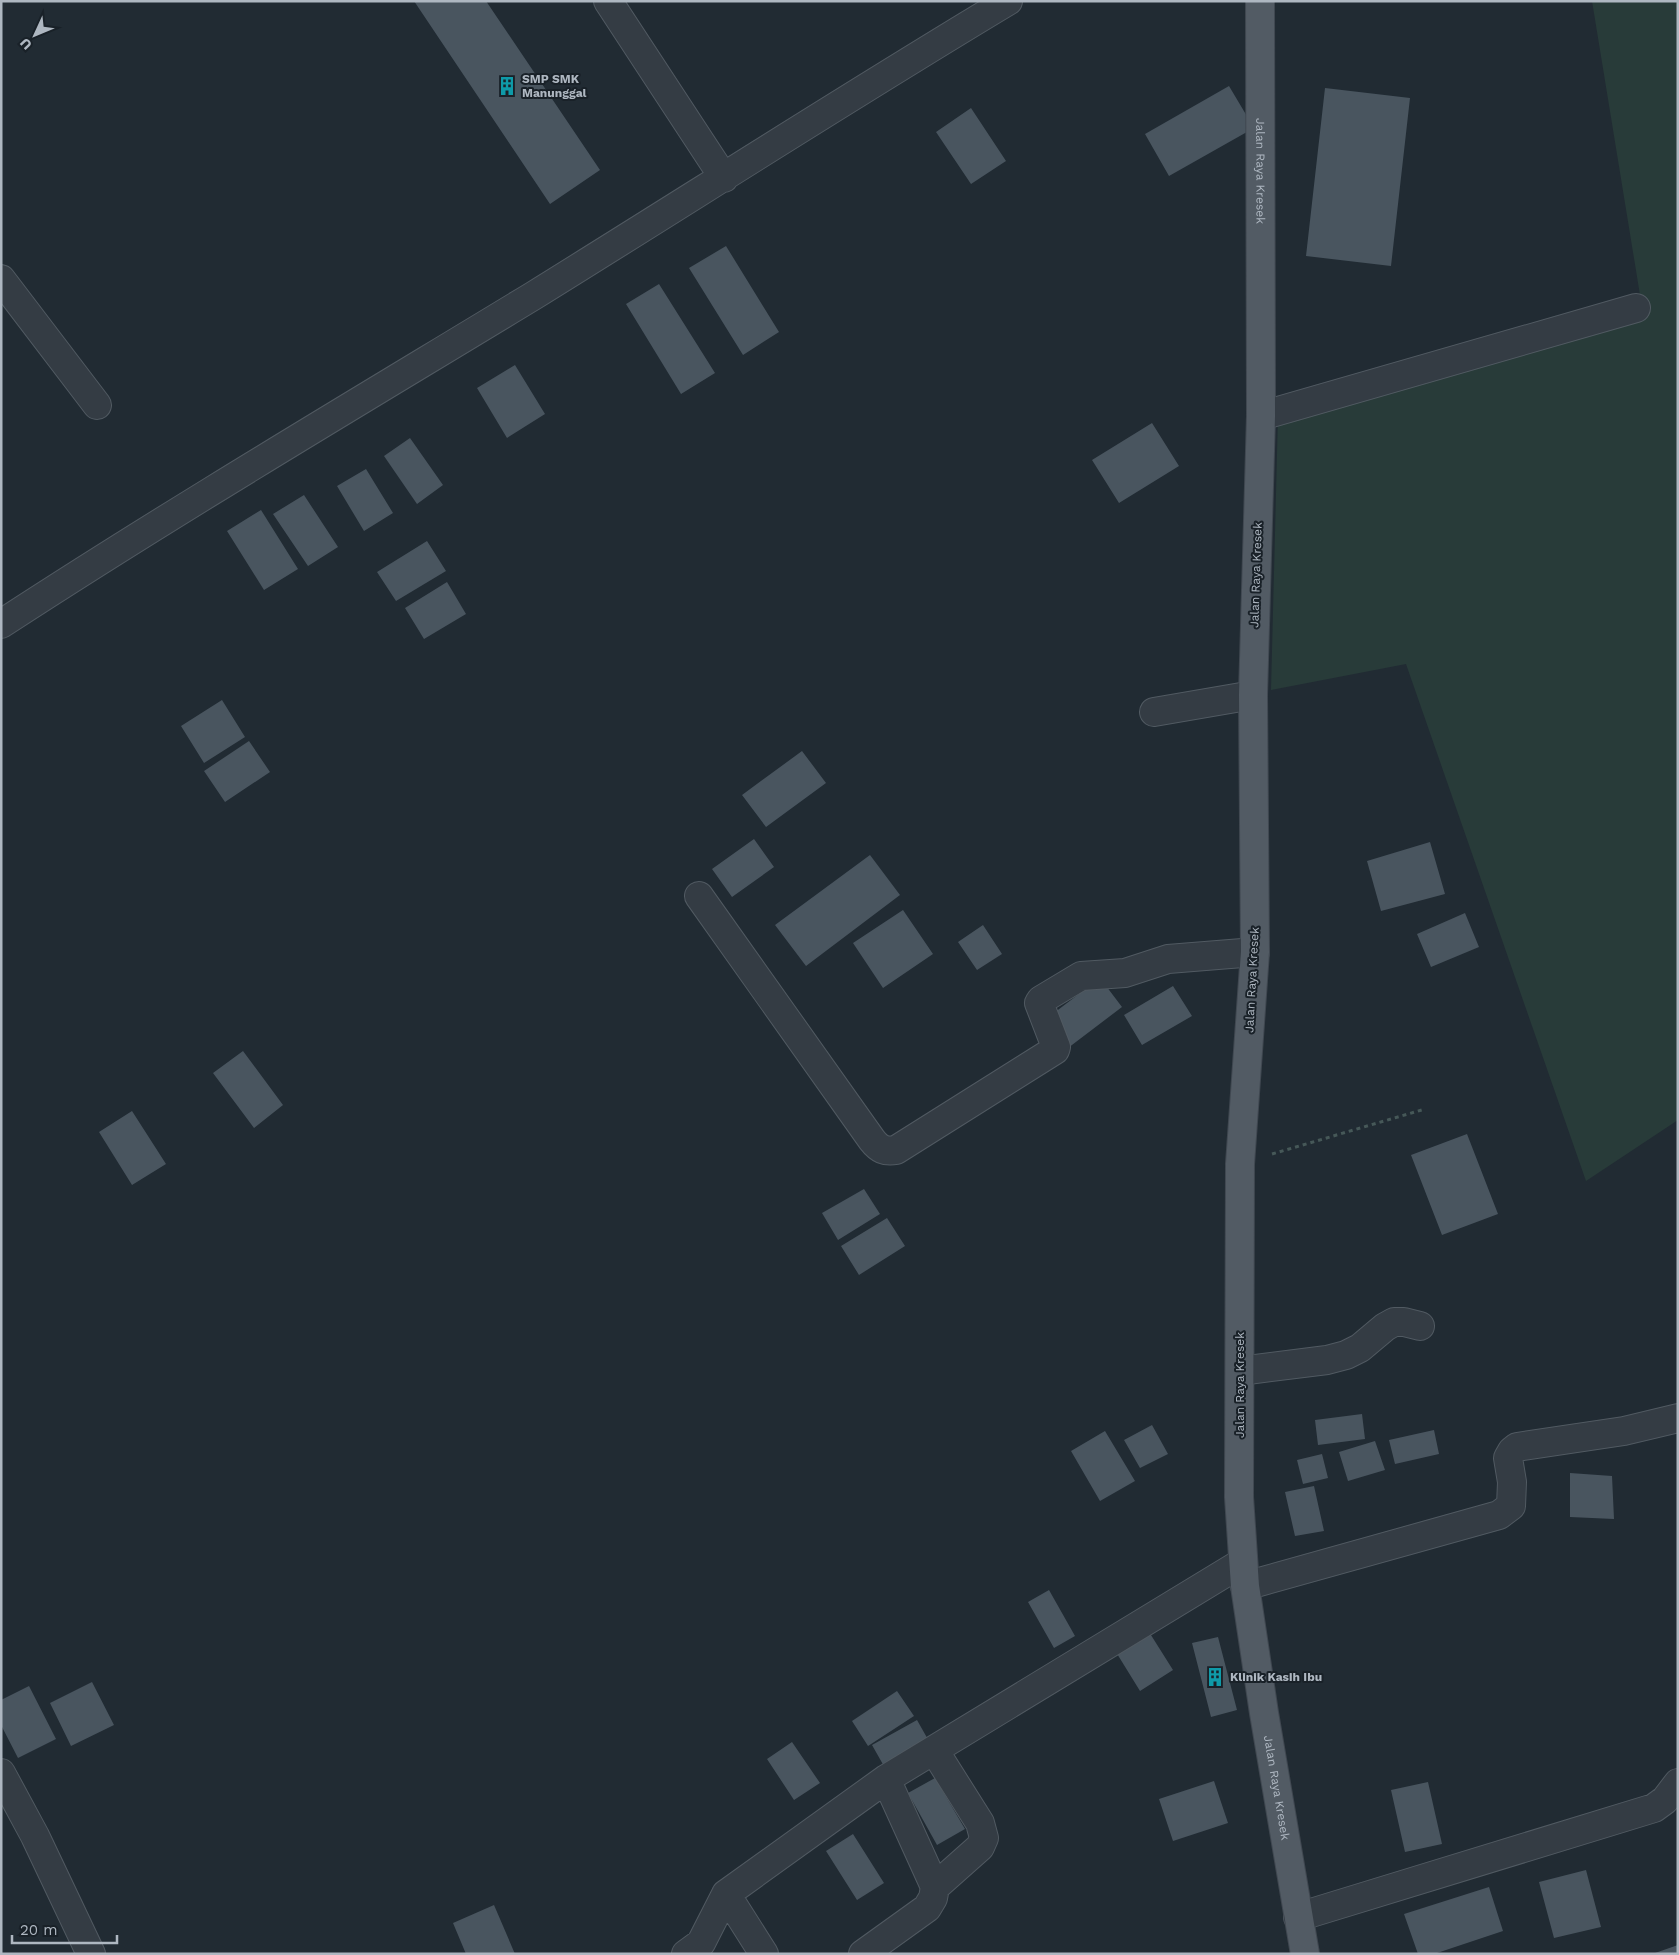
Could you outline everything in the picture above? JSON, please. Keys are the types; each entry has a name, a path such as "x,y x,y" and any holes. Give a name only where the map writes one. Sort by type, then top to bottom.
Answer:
{"main road":[{"name":"Jalan Raya Kresek","path":"1260,1 1261,416 1253,695 1255,952 1240,1164 1239,1497 1244,1574 1305,1954"}],"street":[{"path":"608,1 724,178"},
{"path":"1,624 113,551 724,178 1008,1"},
{"path":"1,279 97,405"},
{"path":"1261,416 1636,308"},
{"path":"1154,712 1253,695"},
{"path":"700,896 872,1140 879,1148 887,1152 896,1150 1055,1050 1056,1047 1039,1003 1078,976 1125,973 1168,959 1255,952"},
{"path":"1240,1371 1327,1360 1346,1355 1360,1348 1394,1322 1404,1322 1420,1326"},
{"path":"686,1954 700,1943 726,1894 886,1779 1244,1574 1499,1515 1511,1506 1512,1482 1508,1458 1517,1447 1624,1431 1678,1418"},
{"path":"863,1954 927,1908 935,1887 980,1848 984,1838 980,1823 934,1750"},
{"path":"1,1773 91,1954"},
{"path":"886,1779 935,1887"},
{"path":"1298,1916 1654,1808 1666,1800 1678,1783"},
{"path":"726,1894 764,1954"}],"path":[{"path":"1240,1164 1425,1109"}],"green space":[{"path":"1592,1 1678,1 1678,1120 1586,1181 1406,664 1271,690 1278,415 1640,295"}],"building":[{"name":"SMP SMK Manunggal","path":"414,1 486,1 600,170 550,204"},
{"path":"1229,86 1254,128 1169,176 1145,134"},
{"path":"1325,88 1410,98 1391,266 1306,256"},
{"path":"971,108 1006,161 971,184 936,132"},
{"path":"726,246 779,332 743,355 689,268"},
{"path":"659,284 715,373 681,394 626,304"},
{"path":"515,365 545,414 507,438 477,388"},
{"path":"1152,423 1179,466 1119,503 1092,460"},
{"path":"410,438 443,485 417,504 384,456"},
{"path":"366,469 393,513 364,531 337,486"},
{"path":"304,495 338,547 308,566 273,514"},
{"path":"261,510 298,569 264,590 227,531"},
{"path":"427,541 446,571 396,601 377,572"},
{"path":"447,582 466,614 424,639 405,608"},
{"path":"222,700 245,737 204,763 181,726"},
{"path":"249,741 270,772 225,802 204,771"},
{"path":"802,751 826,783 766,827 742,795"},
{"path":"754,839 774,867 732,897 712,869"},
{"path":"1430,842 1445,894 1381,911 1367,861"},
{"path":"870,855 900,895 806,966 775,925"},
{"path":"903,910 933,954 883,988 853,943"},
{"path":"1465,913 1479,947 1431,967 1417,934"},
{"path":"983,925 1002,954 977,970 958,942"},
{"path":"1100,978 1122,1007 1068,1048 1046,1019"},
{"path":"1173,986 1192,1016 1142,1045 1124,1015"},
{"path":"243,1051 283,1105 254,1128 213,1073"},
{"path":"132,1111 166,1164 132,1185 99,1132"},
{"path":"1467,1134 1498,1214 1442,1235 1411,1155"},
{"path":"864,1189 880,1214 838,1240 822,1213"},
{"path":"887,1218 905,1246 859,1275 841,1246"},
{"path":"1362,1414 1365,1439 1318,1445 1315,1420"},
{"path":"1152,1425 1168,1454 1140,1468 1124,1440"},
{"path":"1434,1430 1439,1454 1395,1464 1389,1440"},
{"path":"1105,1431 1135,1481 1100,1501 1071,1451"},
{"path":"1375,1441 1385,1470 1348,1481 1339,1452"},
{"path":"1322,1454 1328,1478 1303,1484 1297,1460"},
{"path":"1570,1473 1612,1476 1614,1519 1570,1517"},
{"path":"1314,1486 1324,1531 1295,1536 1285,1492"},
{"path":"1049,1590 1075,1636 1054,1648 1028,1602"},
{"path":"1144,1624 1173,1670 1140,1691 1111,1644"},
{"name":"Klinik Kasih Ibu","path":"1218,1637 1237,1710 1211,1717 1192,1643"},
{"path":"92,1682 114,1725 71,1746 50,1703"},
{"path":"29,1686 56,1739 18,1758 1,1725 1,1700"},
{"path":"897,1691 914,1716 868,1746 852,1721"},
{"path":"917,1720 930,1743 885,1768 872,1745"},
{"path":"792,1742 820,1783 794,1800 767,1759"},
{"path":"935,1778 965,1829 937,1845 908,1793"},
{"path":"1214,1781 1228,1823 1173,1841 1159,1799"},
{"path":"1428,1782 1442,1844 1405,1852 1391,1790"},
{"path":"853,1834 884,1883 857,1900 826,1851"},
{"path":"1586,1870 1601,1927 1554,1938 1539,1882"},
{"path":"1489,1887 1503,1931 1434,1954 1418,1954 1404,1914"},
{"path":"494,1905 515,1954 466,1954 453,1923"},
{"path":"1678,1945 1678,1954 1655,1954 1655,1953"}],"place":[{"name":"SMP SMK Manunggal","path":"507,86"},
{"name":"Klinik Kasih Ibu","path":"1215,1677"}]}
